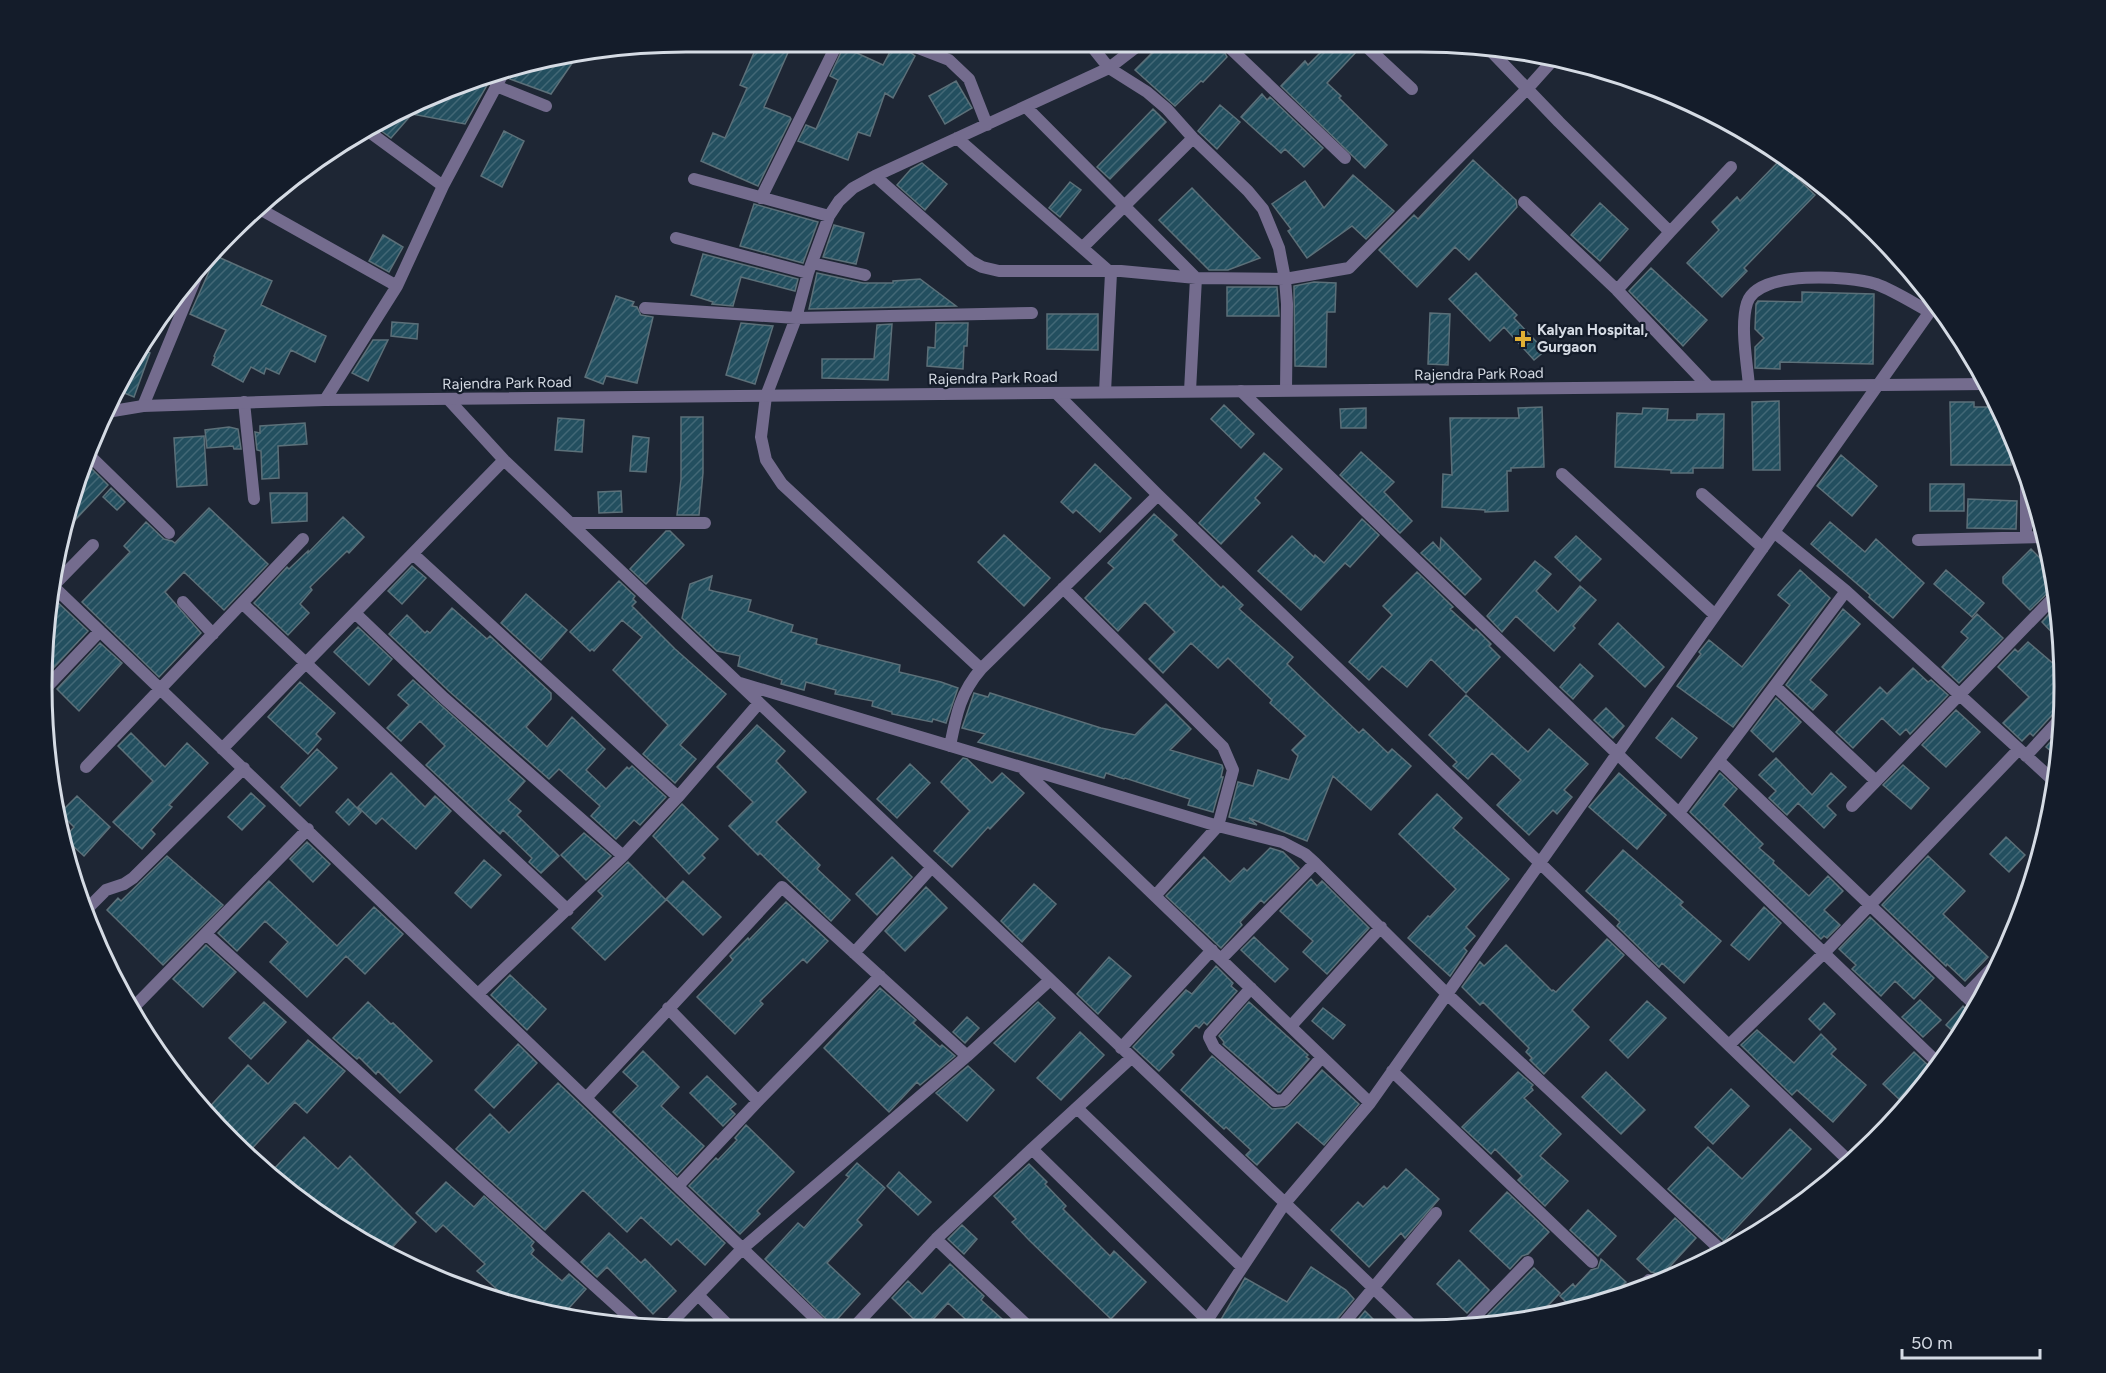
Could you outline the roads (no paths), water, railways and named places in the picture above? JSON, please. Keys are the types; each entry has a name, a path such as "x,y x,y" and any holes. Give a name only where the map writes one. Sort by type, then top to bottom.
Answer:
{"street":[{"path":"761,198 833,53"},
{"path":"931,53 949,60 969,80 987,125"},
{"path":"1097,53 1109,68 1147,92 1167,109 1263,209 1279,248 1285,279 1286,390"},
{"path":"981,669 782,484 766,460 761,437 766,396 796,318 810,268 829,216 839,201 853,188 875,176 1109,68 1128,53"},
{"path":"1235,53 1345,158"},
{"path":"1373,53 1412,89"},
{"path":"1498,58 1559,123 1670,232"},
{"path":"875,176 971,261 982,267 999,271 1121,272 1196,278 1285,279 1348,268 1548,66"},
{"path":"325,400 397,286 442,186 498,81"},
{"path":"496,86 546,106"},
{"path":"1026,107 1196,278 1190,392"},
{"path":"373,135 442,186"},
{"path":"957,138 1111,273"},
{"path":"1083,248 1193,138"},
{"path":"1617,290 1731,167"},
{"path":"694,179 829,216"},
{"path":"1524,202 1617,290 1708,386"},
{"path":"266,212 397,286"},
{"path":"676,238 810,268 865,275"},
{"path":"1105,392 1111,273"},
{"path":"1749,386 1744,323 1747,301 1760,287 1779,280 1847,278 1878,285 1925,305"},
{"path":"143,406 189,295"},
{"path":"645,308 796,318 1032,313"},
{"path":"1207,1320 1285,1203 1370,1103 1930,312"},
{"name":"Rajendra Park Road","path":"116,411 143,406 325,400 1976,384"},
{"path":"1241,391 1932,1058"},
{"path":"1056,393 1158,495 1845,1157"},
{"path":"448,399 504,460 1406,1320"},
{"path":"244,402 254,499"},
{"path":"95,460 169,533"},
{"path":"222,748 504,460"},
{"path":"1562,474 1715,615"},
{"path":"1702,494 1763,548"},
{"path":"950,746 956,717 968,684 1158,495"},
{"path":"2026,502 2026,537"},
{"path":"570,523 705,523"},
{"path":"1774,532 1846,591 2047,775"},
{"path":"1918,540 2035,537"},
{"path":"86,767 303,539"},
{"path":"63,576 93,545"},
{"path":"413,554 678,797"},
{"path":"1063,588 1223,747 1233,770 1232,782 1218,826 1155,896"},
{"path":"1679,813 1846,591"},
{"path":"60,593 818,1320"},
{"path":"183,602 213,634"},
{"path":"242,603 568,910"},
{"path":"1852,806 2048,603"},
{"path":"355,613 444,698 623,856"},
{"path":"52,681 100,631"},
{"path":"736,682 1218,826 1282,842 1305,854 1447,993 1717,1246"},
{"path":"1775,686 1876,781"},
{"path":"478,994 623,856 678,797 759,703"},
{"path":"1728,1045 1824,953 2022,752 2052,726"},
{"path":"1719,762 1971,1001"},
{"path":"1021,767 1370,1103"},
{"path":"92,904 106,890 124,884 133,878 244,768"},
{"path":"137,1004 308,829"},
{"path":"1121,1048 1315,862"},
{"path":"854,953 932,867"},
{"path":"586,1098 782,887 967,1056"},
{"path":"1291,1026 1381,927"},
{"path":"206,934 630,1317"},
{"path":"678,1186 880,976"},
{"path":"1965,996 1982,978"},
{"path":"674,1320 743,1248 967,1056 1050,980"},
{"path":"1251,988 1210,1034 1209,1037 1214,1047 1275,1101 1284,1100 1322,1057"},
{"path":"668,1008 758,1101"},
{"path":"861,1320 936,1239 1131,1058"},
{"path":"1392,1071 1592,1262"},
{"path":"1077,1108 1242,1266"},
{"path":"1032,1149 1200,1320"},
{"path":"1346,1320 1436,1213"},
{"path":"936,1239 1019,1320"},
{"path":"1474,1318 1528,1262"},
{"path":"698,1295 723,1320"}],"place":[{"name":"Kalyan Hospital, Gurgaon","path":"1523,339"}]}
